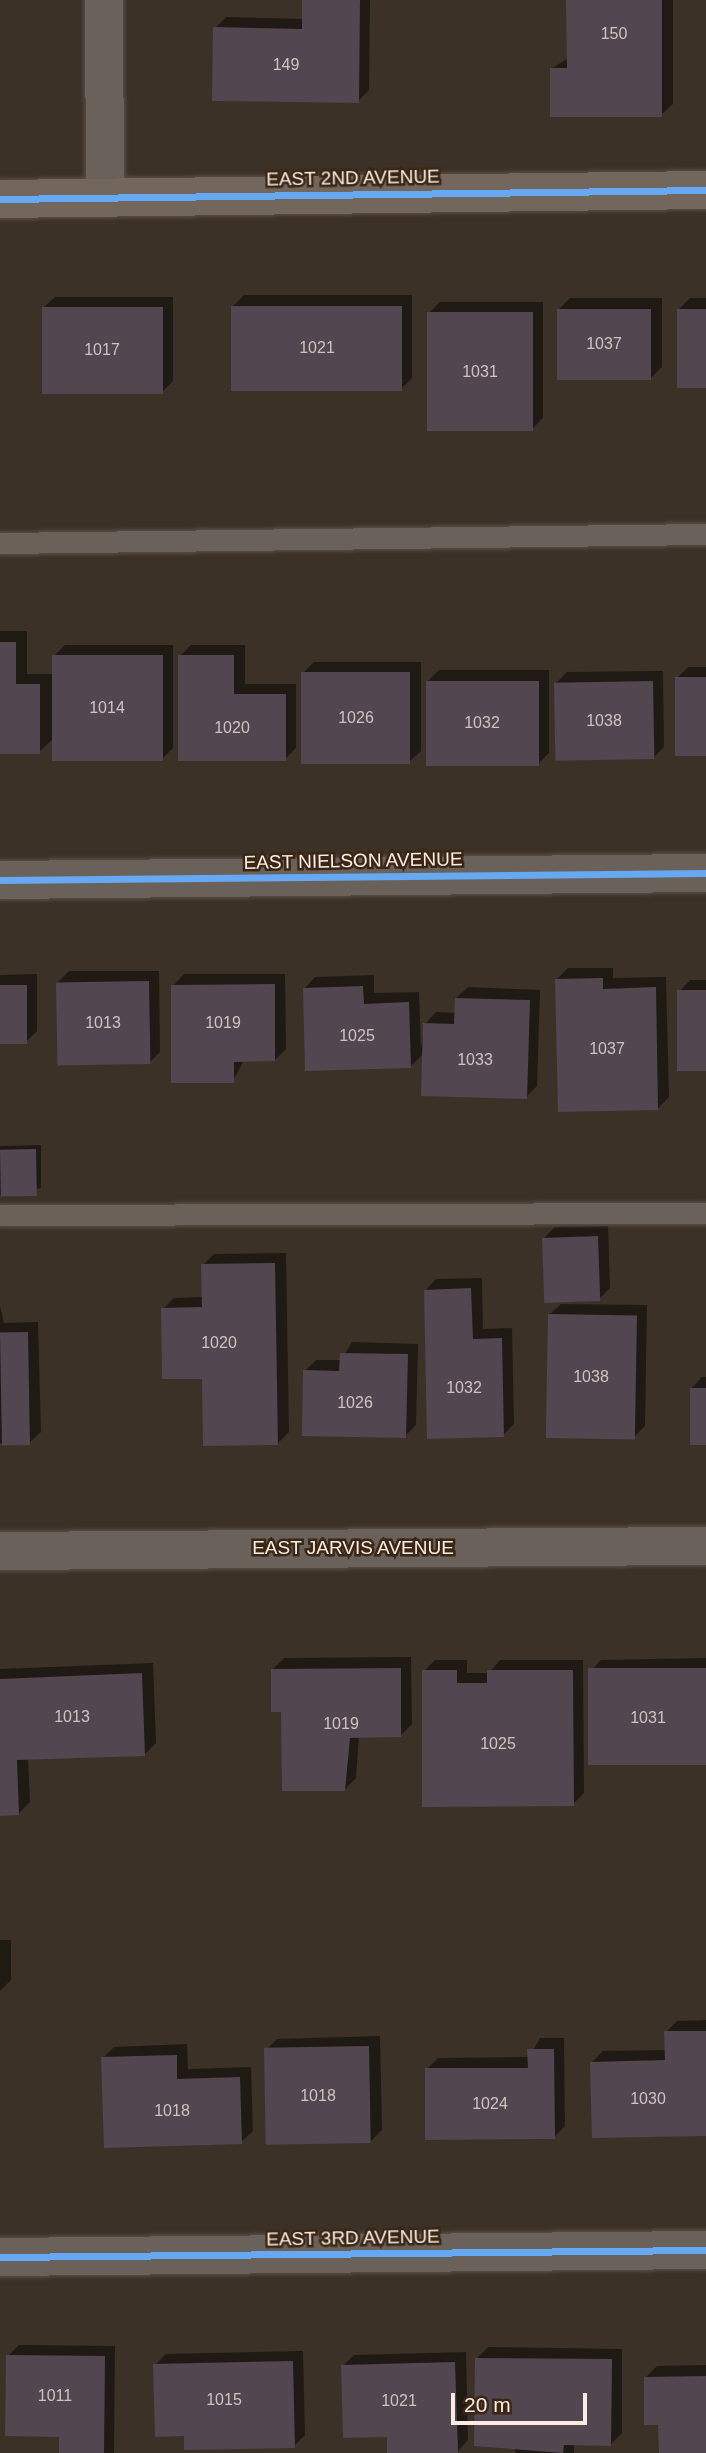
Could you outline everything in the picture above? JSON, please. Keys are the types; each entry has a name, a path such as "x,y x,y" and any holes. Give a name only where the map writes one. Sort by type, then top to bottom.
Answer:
{"street":[{"path":"104,0 105,197"},
{"name":"EAST 2ND AVENUE","path":"0,200 706,190"},
{"name":"EAST NIELSON AVENUE","path":"0,880 706,873"},
{"name":"EAST JARVIS AVENUE","path":"0,1551 706,1546"},
{"name":"EAST 3RD AVENUE","path":"0,2257 706,2250"}],"lane":[{"path":"0,543 706,534"},
{"path":"0,1215 706,1213"}],"building":[{"path":"302,0 360,0 359,103 212,101 213,27 302,29"},
{"path":"566,0 662,0 662,117 550,117 550,68 567,68"},
{"path":"231,306 402,306 402,391 231,391"},
{"path":"42,307 163,307 163,394 42,394"},
{"path":"557,309 651,309 651,380 557,380"},
{"path":"677,309 706,309 706,388 677,388"},
{"path":"427,312 533,312 533,431 427,431"},
{"path":"0,642 16,642 16,684 40,684 40,754 0,754"},
{"path":"52,655 163,655 163,761 52,761"},
{"path":"178,655 234,655 234,694 286,694 286,761 178,761"},
{"path":"301,672 410,672 410,764 301,764"},
{"path":"675,677 706,677 706,756 675,756"},
{"path":"426,681 539,681 539,766 426,766"},
{"path":"653,681 654,759 555,761 554,683"},
{"path":"603,978 603,989 656,987 658,1110 558,1112 555,979"},
{"path":"149,981 150,1064 57,1066 56,983"},
{"path":"275,984 275,1061 234,1062 234,1083 171,1083 171,985"},
{"path":"0,985 27,985 27,1044 0,1044"},
{"path":"363,986 364,1004 409,1002 411,1068 305,1071 303,988"},
{"path":"677,990 706,990 706,1071 677,1071"},
{"path":"455,998 530,1000 527,1099 421,1096 423,1023 454,1024"},
{"path":"36,1149 37,1196 1,1197 0,1150"},
{"path":"598,1236 600,1301 544,1303 542,1238"},
{"path":"275,1263 278,1445 203,1446 202,1379 162,1379 161,1308 202,1307 201,1264"},
{"path":"471,1288 473,1339 502,1338 504,1437 427,1439 424,1290"},
{"path":"548,1314 637,1316 635,1440 546,1438"},
{"path":"0,1332 28,1332 30,1445 2,1445"},
{"path":"340,1353 408,1354 406,1438 302,1436 303,1370 339,1371"},
{"path":"690,1388 706,1388 706,1445 690,1445"},
{"path":"401,1668 401,1737 350,1738 345,1791 282,1791 281,1712 271,1712 271,1669"},
{"path":"588,1668 706,1668 706,1765 588,1765"},
{"path":"422,1670 457,1670 457,1683 487,1683 487,1670 573,1670 574,1806 422,1807"},
{"path":"142,1673 145,1756 17,1760 19,1815 0,1816 0,1679"},
{"path":"664,2031 706,2031 706,2136 592,2138 590,2062 665,2060"},
{"path":"369,2046 371,2143 266,2145 264,2048"},
{"path":"527,2049 554,2049 555,2139 425,2140 425,2068 528,2068"},
{"path":"177,2055 177,2079 240,2077 242,2144 104,2148 101,2057"},
{"path":"6,2355 105,2356 104,2453 59,2453 59,2437 5,2436"},
{"path":"475,2358 612,2359 611,2446 564,2445 563,2453 474,2446"},
{"path":"293,2361 295,2448 184,2450 184,2436 155,2437 153,2364"},
{"path":"455,2362 458,2453 387,2453 387,2437 343,2438 341,2365"},
{"path":"706,2376 706,2453 659,2453 658,2425 644,2425 644,2377"}],"cycle path":[{"path":"0,199 706,190"},
{"path":"0,880 706,873"},
{"path":"0,2257 706,2250"}]}
